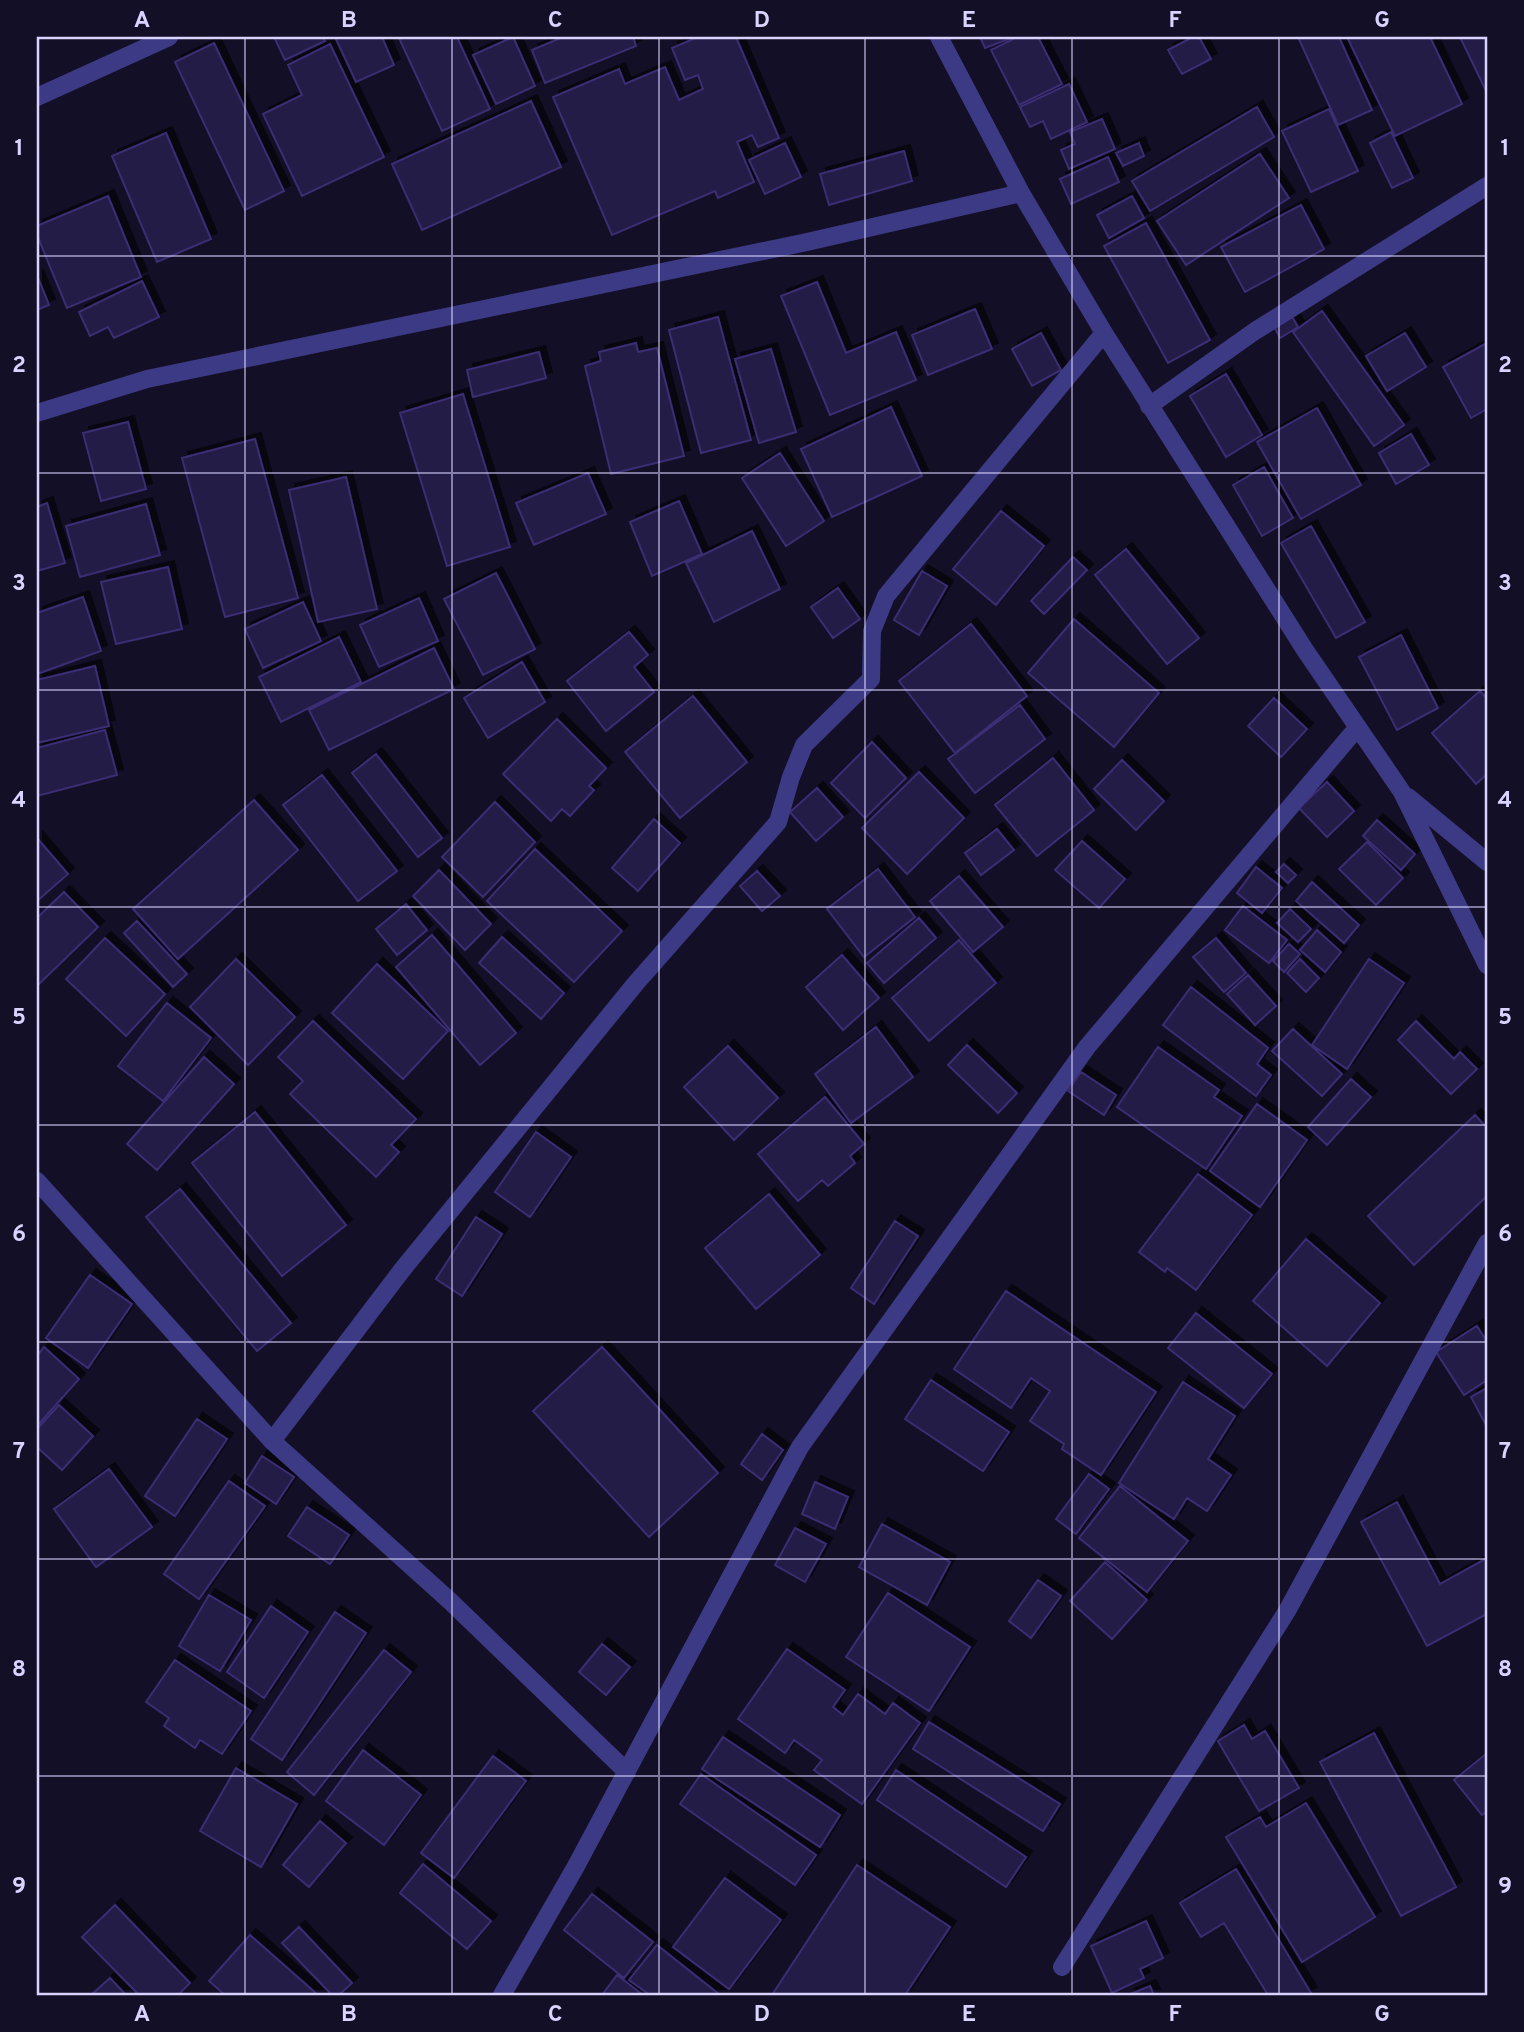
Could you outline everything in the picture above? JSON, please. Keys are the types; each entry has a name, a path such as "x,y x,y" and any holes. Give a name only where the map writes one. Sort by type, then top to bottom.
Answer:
{"street":[{"path":"37,97 169,37"},
{"path":"939,37 1021,193 1104,333 1357,729 1402,792 1487,965"},
{"path":"1149,406 1255,331 1487,186"},
{"path":"37,413 147,379 807,242 1021,193"},
{"path":"272,1441 402,1270 628,994 778,822 804,745 871,680 872,631 886,596 1104,333"},
{"path":"502,1995 627,1772 800,1447 1087,1047 1357,729"},
{"path":"1402,792 1487,862"},
{"path":"37,1181 272,1441 450,1601 627,1772"},
{"path":"1062,1967 1287,1611 1487,1243"}],"building":[{"path":"274,37 323,37 325,41 285,60"},
{"path":"335,37 382,37 394,65 356,82"},
{"path":"457,37 490,109 442,131 399,38"},
{"path":"513,37 535,86 496,104 473,55"},
{"path":"563,37 633,37 636,46 545,83 532,50"},
{"path":"698,37 736,37 779,138 758,147 752,135 737,142 754,182 718,198 715,191 612,235 553,97 619,69 625,84 665,67 679,100 703,89 698,75 685,80 672,48"},
{"path":"980,37 1014,37 985,48"},
{"path":"1018,37 1038,37 1062,84 1019,105 991,50"},
{"path":"1193,37 1199,37 1211,59 1182,74 1168,50"},
{"path":"1298,37 1339,37 1372,110 1338,125"},
{"path":"1347,37 1430,37 1462,104 1395,136"},
{"path":"1460,37 1487,37 1487,93"},
{"path":"214,43 284,191 245,210 175,62"},
{"path":"330,44 384,157 302,196 263,114 302,95 288,65"},
{"path":"1069,84 1087,122 1051,139 1043,121 1030,127 1020,107"},
{"path":"531,101 561,167 422,230 392,164"},
{"path":"1257,107 1274,137 1150,211 1132,181"},
{"path":"1329,109 1358,171 1311,192 1282,131"},
{"path":"1102,119 1115,149 1069,169 1061,150 1075,144 1070,132"},
{"path":"1391,132 1413,178 1392,188 1370,143"},
{"path":"166,133 211,239 157,262 112,156"},
{"path":"785,143 801,177 765,194 749,160"},
{"path":"1139,143 1144,156 1123,166 1116,153"},
{"path":"904,151 912,181 829,205 820,174"},
{"path":"1260,154 1289,198 1186,265 1157,221"},
{"path":"1108,157 1119,182 1071,204 1060,179"},
{"path":"108,196 141,277 67,308 37,235 37,226"},
{"path":"1132,196 1144,218 1109,238 1097,215"},
{"path":"1301,205 1324,249 1245,292 1221,247"},
{"path":"1146,223 1210,340 1168,363 1104,246"},
{"path":"37,275 49,305 37,310"},
{"path":"142,281 159,317 114,338 108,327 90,336 79,312"},
{"path":"817,282 846,353 896,332 916,380 830,415 781,296"},
{"path":"975,309 992,349 928,375 912,335"},
{"path":"1322,311 1404,425 1374,446 1293,332"},
{"path":"1290,313 1298,327 1280,338 1273,324"},
{"path":"718,317 751,440 701,453 669,330"},
{"path":"1041,333 1061,370 1032,386 1012,349"},
{"path":"1405,333 1426,367 1387,391 1366,356"},
{"path":"636,343 638,352 657,348 684,456 611,474 585,366 601,361 599,352"},
{"path":"1487,343 1487,409 1471,418 1443,367"},
{"path":"771,349 796,432 759,443 735,359"},
{"path":"539,352 546,378 473,397 467,370"},
{"path":"1226,374 1262,435 1226,457 1190,396"},
{"path":"463,394 510,547 447,566 400,413"},
{"path":"891,407 922,476 832,517 801,449"},
{"path":"1317,408 1361,485 1301,519 1257,442"},
{"path":"128,422 146,489 101,501 83,433"},
{"path":"1411,434 1429,465 1396,484 1379,453"},
{"path":"255,439 298,598 225,617 182,458"},
{"path":"780,453 824,521 786,546 742,478"},
{"path":"1264,467 1293,518 1262,536 1233,485"},
{"path":"588,473 606,514 534,545 516,503"},
{"path":"346,477 377,609 318,622 289,490"},
{"path":"679,501 702,554 652,576 630,522"},
{"path":"47,503 65,563 37,571 37,507"},
{"path":"146,504 160,555 80,577 66,526"},
{"path":"1001,511 1044,546 996,605 953,569"},
{"path":"1311,526 1365,622 1336,638 1281,543"},
{"path":"752,531 780,589 714,622 686,563"},
{"path":"1126,549 1199,638 1167,664 1095,575"},
{"path":"1073,557 1087,570 1044,614 1031,601"},
{"path":"168,567 182,629 116,644 101,582"},
{"path":"922,571 947,586 919,635 894,620"},
{"path":"496,573 535,649 483,675 444,599"},
{"path":"838,588 860,619 833,638 811,607"},
{"path":"83,597 101,651 37,674 37,613"},
{"path":"419,598 438,641 379,667 360,625"},
{"path":"303,602 321,641 263,668 245,629"},
{"path":"1074,619 1159,693 1114,747 1028,673"},
{"path":"971,624 1027,696 955,753 899,681"},
{"path":"629,632 648,655 634,667 654,692 606,731 567,681"},
{"path":"1401,635 1438,708 1397,730 1359,657"},
{"path":"339,637 361,682 281,722 259,677"},
{"path":"434,648 454,689 329,750 309,710"},
{"path":"522,662 545,702 488,738 464,698"},
{"path":"95,666 109,726 37,743 37,680"},
{"path":"1480,691 1487,699 1487,774 1476,784 1432,733"},
{"path":"693,696 747,762 680,818 625,752"},
{"path":"1274,698 1307,729 1281,757 1248,726"},
{"path":"1020,705 1045,739 975,793 948,759"},
{"path":"557,719 606,768 589,786 594,790 570,816 562,809 551,821 503,774"},
{"path":"105,730 117,775 37,796 37,748"},
{"path":"872,742 906,778 865,818 831,783"},
{"path":"376,754 442,838 418,857 352,773"},
{"path":"1053,758 1094,810 1037,856 995,805"},
{"path":"1122,760 1164,801 1136,830 1094,789"},
{"path":"919,772 964,818 907,874 862,828"},
{"path":"322,775 397,871 358,901 283,805"},
{"path":"1327,782 1354,811 1327,837 1299,808"},
{"path":"817,788 843,817 816,841 790,812"},
{"path":"254,800 298,850 178,959 133,909"},
{"path":"495,802 535,842 483,897 442,857"},
{"path":"654,819 680,843 638,891 612,868"},
{"path":"1377,820 1415,854 1401,870 1363,836"},
{"path":"997,829 1014,850 981,875 965,853"},
{"path":"37,838 68,874 37,901"},
{"path":"1082,841 1125,879 1099,908 1055,870"},
{"path":"1367,842 1403,878 1376,905 1339,869"},
{"path":"535,849 622,931 574,982 487,901"},
{"path":"1284,864 1296,875 1288,883 1276,872"},
{"path":"1256,867 1282,888 1262,913 1237,893"},
{"path":"878,869 915,917 864,957 827,909"},
{"path":"439,870 491,924 465,950 413,896"},
{"path":"757,871 780,896 762,911 740,886"},
{"path":"959,876 1003,927 973,952 930,901"},
{"path":"1312,882 1359,925 1344,943 1296,901"},
{"path":"64,892 98,927 37,986 37,918"},
{"path":"406,904 427,930 397,955 376,929"},
{"path":"1243,906 1287,940 1269,963 1225,930"},
{"path":"1290,909 1311,929 1298,942 1277,923"},
{"path":"919,918 936,938 884,983 867,963"},
{"path":"137,921 187,974 173,987 124,933"},
{"path":"1317,930 1341,952 1325,972 1300,950"},
{"path":"432,935 516,1033 480,1065 396,967"},
{"path":"502,937 564,993 541,1019 479,963"},
{"path":"105,938 165,994 126,1036 66,979"},
{"path":"1216,938 1246,973 1224,992 1193,957"},
{"path":"959,940 996,983 929,1041 892,998"},
{"path":"1289,944 1300,954 1284,972 1273,961"},
{"path":"842,955 879,998 843,1030 806,987"},
{"path":"236,959 295,1017 248,1065 190,1007"},
{"path":"1300,959 1319,978 1306,992 1287,973"},
{"path":"1369,959 1404,983 1347,1069 1312,1045"},
{"path":"377,964 448,1031 403,1079 332,1013"},
{"path":"1248,975 1276,1006 1255,1025 1227,994"},
{"path":"1191,987 1268,1048 1257,1064 1271,1075 1256,1096 1163,1025"},
{"path":"167,1003 211,1038 163,1101 118,1066"},
{"path":"313,1021 416,1119 391,1145 399,1152 376,1177 290,1094 303,1081 278,1057"},
{"path":"1416,1021 1454,1059 1460,1052 1477,1069 1451,1094 1398,1040"},
{"path":"876,1027 913,1077 851,1123 815,1074"},
{"path":"1293,1029 1342,1074 1322,1096 1272,1051"},
{"path":"967,1045 1017,1093 998,1113 948,1065"},
{"path":"728,1046 778,1098 734,1140 684,1087"},
{"path":"1158,1047 1219,1090 1214,1097 1242,1116 1206,1169 1117,1107"},
{"path":"204,1057 234,1084 157,1170 127,1144"},
{"path":"1081,1072 1116,1095 1104,1115 1068,1091"},
{"path":"1351,1079 1371,1097 1327,1145 1308,1127"},
{"path":"825,1097 864,1144 850,1156 855,1163 828,1186 822,1180 798,1201 758,1154"},
{"path":"1257,1104 1307,1140 1260,1207 1210,1171"},
{"path":"255,1112 346,1225 282,1276 192,1163"},
{"path":"1475,1115 1487,1128 1487,1196 1414,1265 1368,1216"},
{"path":"536,1132 571,1157 530,1217 495,1192"},
{"path":"1198,1174 1252,1215 1196,1290 1167,1268 1165,1272 1139,1252"},
{"path":"180,1189 291,1323 257,1351 146,1217"},
{"path":"769,1194 820,1255 756,1309 705,1248"},
{"path":"476,1217 502,1234 462,1296 436,1279"},
{"path":"895,1221 918,1236 874,1304 851,1288"},
{"path":"1306,1239 1380,1303 1327,1366 1253,1301"},
{"path":"90,1275 132,1304 88,1368 46,1338"},
{"path":"1006,1291 1156,1392 1101,1475 1062,1449 1064,1444 1030,1421 1050,1391 1031,1378 1011,1408 954,1369"},
{"path":"1196,1313 1272,1374 1244,1408 1168,1348"},
{"path":"1477,1326 1487,1342 1487,1380 1464,1395 1436,1352"},
{"path":"44,1347 79,1379 37,1426 37,1356"},
{"path":"602,1347 718,1473 649,1537 533,1411"},
{"path":"931,1380 1009,1432 983,1471 905,1419"},
{"path":"1183,1382 1235,1416 1208,1459 1231,1475 1207,1511 1187,1498 1174,1519 1119,1483"},
{"path":"1487,1388 1487,1427 1471,1397"},
{"path":"59,1405 93,1436 62,1470 37,1447 37,1429"},
{"path":"197,1419 227,1439 175,1516 145,1496"},
{"path":"762,1434 783,1450 762,1480 741,1464"},
{"path":"262,1456 294,1477 276,1504 245,1483"},
{"path":"109,1469 152,1527 96,1567 54,1509"},
{"path":"1089,1474 1109,1489 1076,1534 1056,1519"},
{"path":"229,1481 265,1506 199,1599 164,1574"},
{"path":"815,1482 848,1497 835,1529 802,1514"},
{"path":"1120,1486 1188,1541 1147,1592 1079,1538"},
{"path":"1397,1502 1440,1584 1487,1558 1487,1614 1427,1646 1361,1522"},
{"path":"307,1507 349,1535 330,1564 288,1536"},
{"path":"882,1524 950,1562 927,1605 859,1567"},
{"path":"795,1528 826,1544 805,1582 775,1565"},
{"path":"1105,1562 1147,1600 1112,1639 1070,1601"},
{"path":"1038,1580 1061,1596 1031,1638 1009,1621"},
{"path":"888,1593 970,1647 929,1711 846,1657"},
{"path":"209,1595 251,1620 220,1671 179,1646"},
{"path":"271,1606 308,1632 264,1698 227,1672"},
{"path":"335,1612 366,1633 282,1760 251,1739"},
{"path":"602,1644 630,1667 606,1695 579,1672"},
{"path":"787,1649 845,1690 833,1707 843,1715 858,1694 885,1714 893,1703 920,1723 862,1804 814,1770 822,1760 794,1740 785,1753 738,1719"},
{"path":"384,1650 411,1672 314,1795 287,1772"},
{"path":"175,1660 251,1711 222,1754 200,1740 195,1748 164,1726 169,1718 146,1702"},
{"path":"929,1722 1060,1804 1043,1831 913,1749"},
{"path":"1244,1725 1252,1739 1265,1731 1299,1788 1259,1811 1218,1741"},
{"path":"1374,1733 1456,1887 1401,1916 1320,1762"},
{"path":"723,1737 840,1815 820,1847 702,1769"},
{"path":"363,1750 421,1795 384,1845 326,1801"},
{"path":"1487,1753 1487,1811 1482,1815 1454,1780"},
{"path":"493,1756 526,1781 454,1878 421,1853"},
{"path":"236,1768 297,1804 261,1867 200,1831"},
{"path":"896,1770 1026,1857 1006,1887 877,1800"},
{"path":"701,1774 816,1855 795,1885 680,1804"},
{"path":"1306,1803 1375,1917 1302,1962 1226,1837 1260,1817 1266,1827"},
{"path":"320,1821 346,1843 309,1887 283,1865"},
{"path":"423,1864 491,1921 467,1949 400,1893"},
{"path":"857,1865 950,1927 905,1995 772,1995"},
{"path":"1236,1869 1311,1993 1268,1995 1224,1923 1201,1937 1180,1903"},
{"path":"725,1878 781,1920 729,1989 673,1947"},
{"path":"592,1894 653,1942 624,1978 564,1930"},
{"path":"115,1905 190,1983 178,1995 139,1995 82,1937"},
{"path":"1146,1921 1163,1958 1140,1969 1144,1978 1112,1993 1091,1946"},
{"path":"299,1927 352,1983 339,1995 332,1995 282,1943"},
{"path":"250,1935 318,1995 225,1995 209,1981"},
{"path":"657,1945 720,1995 650,1995 629,1980"},
{"path":"617,1975 643,1995 602,1995"},
{"path":"110,1978 126,1995 91,1995"},
{"path":"1150,1986 1154,1995 1128,1995"}]}
